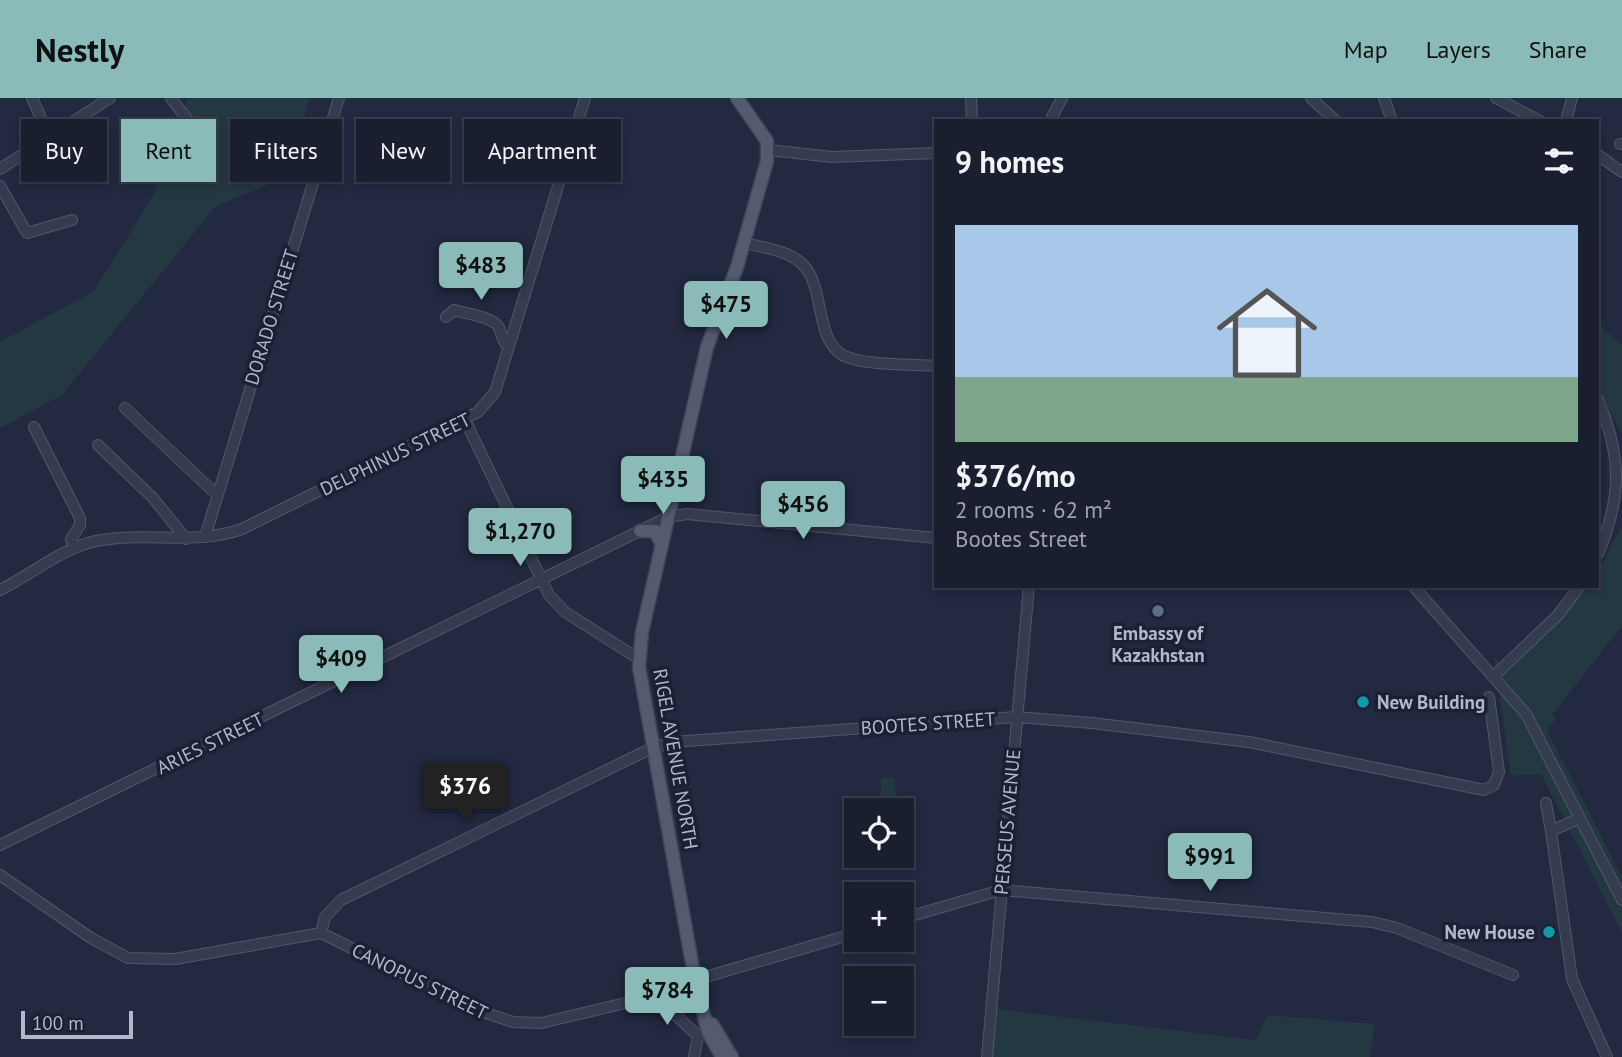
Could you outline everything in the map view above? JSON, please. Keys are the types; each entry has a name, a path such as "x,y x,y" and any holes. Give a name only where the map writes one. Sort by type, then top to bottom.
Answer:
{"main road":[{"path":"737,98 761,132 769,150"},
{"name":"RIGEL AVENUE NORTH","path":"722,1057 708,1032 652,748 639,660 642,632 707,347 744,243 769,150"},
{"path":"640,531 655,530 662,545"},
{"name":"RIGEL AVENUE NORTH","path":"699,979 712,1023 732,1057"}],"street":[{"path":"32,98 41,119"},
{"path":"76,119 110,98"},
{"path":"172,98 187,119"},
{"name":"DORADO STREET","path":"205,537 340,98"},
{"name":"DELPHINUS STREET","path":"0,590 74,548 102,540 186,539 242,529 465,420 485,406 495,392 585,98"},
{"path":"971,98 972,119"},
{"path":"1051,119 1062,98"},
{"path":"1311,98 1334,119"},
{"path":"1384,98 1391,119"},
{"path":"1496,98 1537,119"},
{"path":"1567,119 1572,98"},
{"path":"769,150 832,157 934,153"},
{"path":"0,169 21,155"},
{"path":"1599,156 1622,172"},
{"path":"0,186 27,233 72,220"},
{"path":"744,243 800,262 810,278 831,341 839,353 862,360 934,366"},
{"path":"446,317 454,310 489,320 499,327 503,342 508,346"},
{"path":"1599,402 1614,439 1621,484 1618,508 1599,552"},
{"path":"125,408 217,495"},
{"path":"465,420 549,595 565,612 639,660"},
{"path":"34,427 81,522 72,534 74,548"},
{"path":"98,445 153,498 186,539"},
{"name":"ARIES STREET","path":"0,845 668,517 687,514 934,538"},
{"name":"PERSEUS AVENUE","path":"987,1057 1029,588"},
{"path":"1415,588 1534,725 1622,900"},
{"path":"1494,676 1558,615 1578,588"},
{"name":"BOOTES STREET","path":"321,933 325,917 341,900 652,748 690,739 1016,717 1249,741 1484,790 1494,785 1499,772 1489,697"},
{"path":"1546,803 1573,979 1607,1057"},
{"path":"1551,831 1580,818"},
{"path":"0,875 92,939 113,952 136,960 175,959 321,933"},
{"path":"914,915 1001,890 1381,923 1513,975"},
{"name":"CANOPUS STREET","path":"321,933 481,1011 513,1022 541,1023 654,996 699,979 844,937"},
{"path":"654,996 696,1034 699,1042 694,1057"}],"shaded area":[{"path":"188,98 309,98 304,119 230,119 230,182 275,182 216,206 62,395 0,428 0,342 94,291 154,194 158,182 216,182 216,119 181,119"},
{"path":"1599,325 1622,345 1622,435 1599,387"},
{"path":"1622,526 1622,626 1552,715 1556,719 1547,730 1622,877 1622,933 1541,774 1511,776 1494,656 1507,673 1588,588 1599,588 1599,569"},
{"path":"895,777 896,798 881,798 881,778"},
{"path":"996,1009 1256,1040 1267,1015 1375,1024 1370,1057 993,1057"}],"place":[{"name":"Embassy of Kazakhstan","path":"1158,611"},
{"name":"New Building","path":"1363,702"},
{"name":"New House","path":"1549,932"}]}
